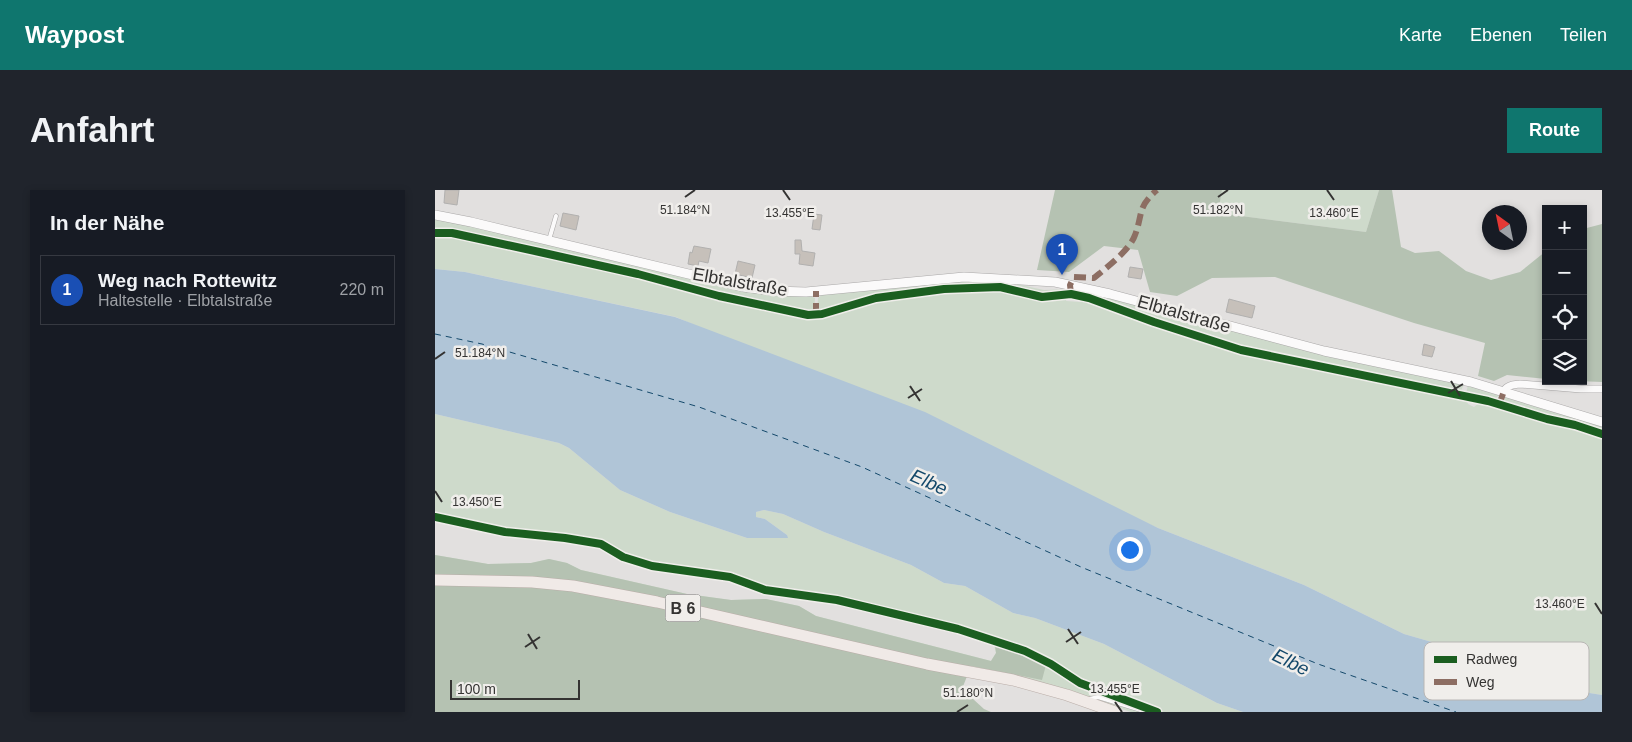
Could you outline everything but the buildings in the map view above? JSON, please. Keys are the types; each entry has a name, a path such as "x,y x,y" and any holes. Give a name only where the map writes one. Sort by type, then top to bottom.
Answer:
{"main road":[{"name":"B 6","path":"435,580 532,582 573,586 657,602 927,664 1013,680 1085,700 1115,712"}],"street":[{"name":"Elbtalstraße","path":"435,215 549,240 722,282 773,291 816,291 964,277 1055,282 1111,294 1324,351 1471,382 1602,422"},
{"path":"1504,391 1511,385 1520,384 1602,389"}],"lane":[{"path":"549,240 556,216"},
{"path":"1085,700 1098,697 1141,710 1142,712"}],"green space":[{"path":"1055,190 1222,190 1218,213 1366,232 1379,190 1392,190 1401,247 1415,253 1439,251 1466,271 1491,280 1520,272 1542,254 1542,379 1507,375 1494,381 1478,376 1485,343 1414,323 1275,277 1212,278 1177,296 1150,292 1138,250 1104,246 1069,272 1037,270"},
{"path":"1222,190 1379,190 1366,232 1217,213"},
{"path":"435,219 470,225 586,252 806,295 815,298 814,313 803,312 486,237 448,231 435,231"},
{"path":"1602,224 1602,382 1587,381 1587,228"},
{"path":"435,235 452,235 544,254 719,298 808,317 823,316 876,300 962,289 1005,289 1043,299 1067,296 1066,301 1081,302 1083,298 1153,324 1244,353 1462,397 1466,398 1468,404 1474,407 1479,403 1506,408 1545,421 1574,427 1602,436 1602,695 1589,693 1589,642 1432,642 1404,634 1304,585 1158,528 676,317 465,272 435,269"},
{"path":"964,281 1001,281 1000,285 963,285 876,296 817,313 818,298 823,294"},
{"path":"1011,283 1044,290 1074,289 1464,384 1460,393 1242,348 1082,294 1051,295 1033,293 1011,286"},
{"path":"1468,385 1500,394 1495,399 1466,394"},
{"path":"1505,396 1602,426 1602,432 1572,422 1517,409 1504,402"},
{"path":"435,414 559,443 569,448 620,490 670,512 747,538 787,535 765,519 756,517 756,512 764,510 783,514 824,532 911,565 944,583 965,586 1013,613 1035,618 1104,644 1217,703 1243,712 1131,712 1042,683 435,574 435,555 488,564 531,563 549,559 567,563 581,570 687,594 731,600 766,599 799,606 816,616 991,661 996,653 993,641 958,629 837,600 765,590 730,577 652,566 623,557 601,544 505,532 435,517"},
{"path":"435,555 488,564 531,563 549,559 567,563 581,570 687,594 731,600 766,599 799,606 816,616 991,661 996,653 995,645 1046,665 1042,680 971,666 962,689 984,709 991,712 435,712"}],"water":[{"name":"Elbe","path":"435,269 465,272 675,317 925,412 1158,528 1304,585 1404,634 1432,642 1424,642 1424,700 1589,700 1589,693 1602,695 1602,712 1243,712 1217,703 1104,644 1035,618 1013,613 965,586 944,583 911,565 824,532 783,514 764,510 756,512 756,517 765,519 787,535 788,538 747,538 670,512 620,490 569,448 559,443 435,414"}],"ferry route":[{"path":"435,334 482,344 699,407 862,467 1081,567 1318,664 1456,712"}],"marked path":[{"path":"1071,294 1070,285 1074,277 1094,278 1128,247 1135,235 1143,206 1157,190"},
{"path":"816,291 816,315"},
{"path":"1499,405 1504,391"}],"cycle path":[{"path":"435,233 452,233 544,253 638,274 719,296 808,315 822,314 876,298 944,289 1000,287 1042,297 1071,294 1089,298 1154,322 1241,350 1488,401 1602,434"},
{"path":"435,517 505,532 601,544 623,557 652,566 730,577 765,590 837,600 958,629 1025,651 1051,664 1080,683 1157,712"}],"place":[{"name":"Weg nach Rottewitz","path":"1062,275"}]}
